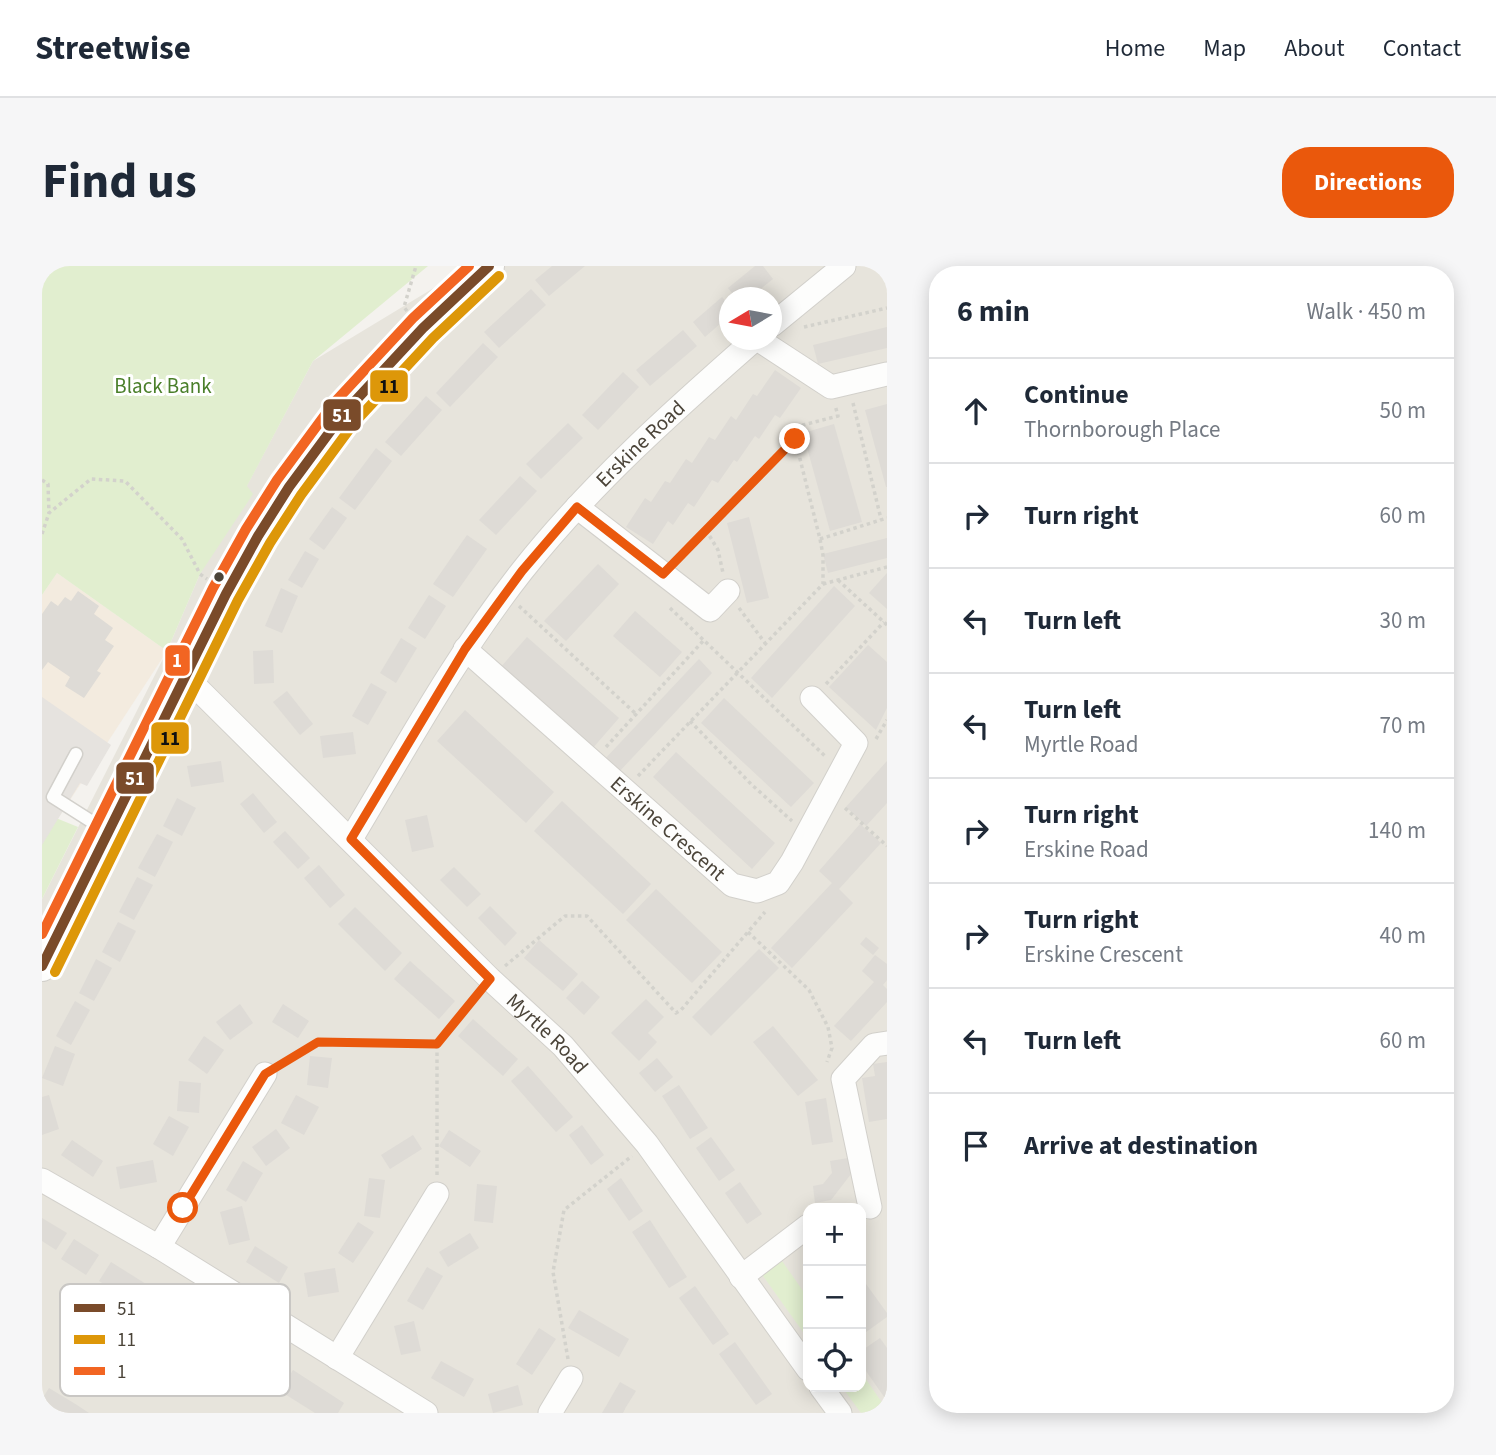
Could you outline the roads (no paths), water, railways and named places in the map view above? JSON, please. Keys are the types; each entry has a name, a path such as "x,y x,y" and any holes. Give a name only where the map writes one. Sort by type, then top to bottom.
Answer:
{"street":[{"path":"42,966 226,594 276,506 343,414 423,328 489,266"},
{"path":"782,317 844,266"},
{"name":"Erskine Road","path":"351,839 465,649 522,571 577,507 669,414 744,350"},
{"path":"774,350 839,386 887,374"},
{"path":"577,507 710,610 728,591"},
{"name":"Erskine Crescent","path":"465,649 732,886 757,891 778,883 856,743 812,698"},
{"name":"Myrtle Road","path":"185,677 490,979 563,1046 647,1144 803,1362"},
{"path":"873,1206 842,1079 874,1045 887,1043"},
{"path":"159,1247 265,1074"},
{"path":"42,1180 218,1284"},
{"path":"337,1358 437,1194"},
{"path":"741,1277 803,1230"},
{"path":"290,1329 426,1413"},
{"path":"550,1413 571,1378"},
{"path":"825,1392 840,1413"}],"lane":[{"path":"76,754 53,797 108,832"}],"park label":[{"name":"Black Bank","path":"163,386"}]}
